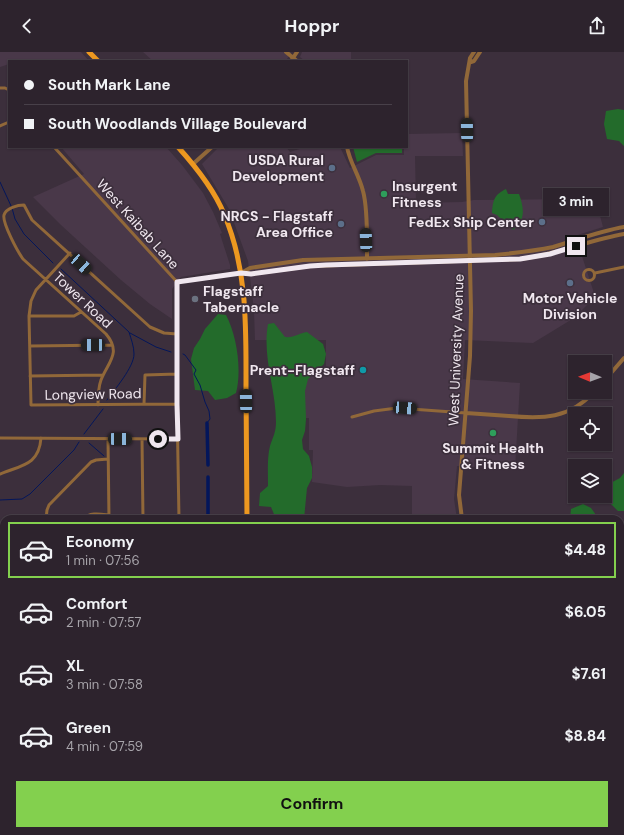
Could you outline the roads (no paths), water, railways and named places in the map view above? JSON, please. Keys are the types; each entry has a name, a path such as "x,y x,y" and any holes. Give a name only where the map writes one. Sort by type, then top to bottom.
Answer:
{"main road":[{"path":"89,52 97,60"},
{"path":"179,148 208,185 224,213 235,246 241,273 246,334 247,515"}],"street":[{"path":"286,52 292,59 297,52"},
{"name":"West University Avenue","path":"462,515 459,495 471,330 471,262 466,89 470,58 474,52"},
{"path":"470,62 474,61 480,52"},
{"name":"West Kaibab Lane","path":"55,148 177,282 179,515"},
{"path":"192,164 211,148"},
{"path":"346,148 364,192 367,264"},
{"name":"Tower Road","path":"70,253 32,220 24,205 7,210 5,213 4,219 16,249 26,262 106,334 112,345 112,359 103,375 98,391 98,405"},
{"path":"241,273 250,268 303,260 495,255 531,251 624,227"},
{"path":"177,282 241,273 251,274 310,266 471,262 532,258 559,252 602,238 624,234"},
{"path":"70,253 150,327 164,333 177,334"},
{"name":"Longview Road","path":"70,253 33,295 30,306 30,404 33,406 177,404"},
{"path":"595,273 624,267"},
{"path":"29,316 74,316 81,312"},
{"path":"30,346 112,345"},
{"path":"612,372 624,358"},
{"path":"144,404 145,375 177,374"},
{"path":"30,376 103,375"},
{"path":"352,417 374,411 397,408 530,418 547,417 562,414 587,399"},
{"path":"0,438 178,439"},
{"path":"0,474 32,460 39,450 41,438"},
{"path":"88,515 109,515 108,439"},
{"path":"142,439 142,515"},
{"path":"46,515 50,505 86,466 96,460 108,459"}],"waterway":[{"path":"0,182 12,208 15,219 24,234 53,263"},
{"path":"61,269 129,332 134,348 133,359 124,378 107,400"},
{"path":"130,333 156,347 171,352"},
{"path":"183,354 196,370 194,374 200,385 209,411 210,419 207,423"},
{"path":"84,434 103,409"},
{"path":"207,423 208,465"},
{"path":"0,500 22,499 30,494 74,450 79,442"},
{"path":"89,443 104,456"},
{"path":"208,477 208,515"}],"place":[{"name":"USDA Rural Development","path":"332,168"},
{"name":"Insurgent Fitness","path":"384,194"},
{"name":"FedEx Ship Center","path":"542,222"},
{"name":"NRCS - Flagstaff Area Office","path":"341,224"},
{"name":"Motor Vehicle Division","path":"570,283"},
{"name":"Flagstaff Tabernacle","path":"195,299"},
{"name":"Prent-Flagstaff","path":"363,370"},
{"name":"Summit Health & Fitness","path":"493,433"}]}
